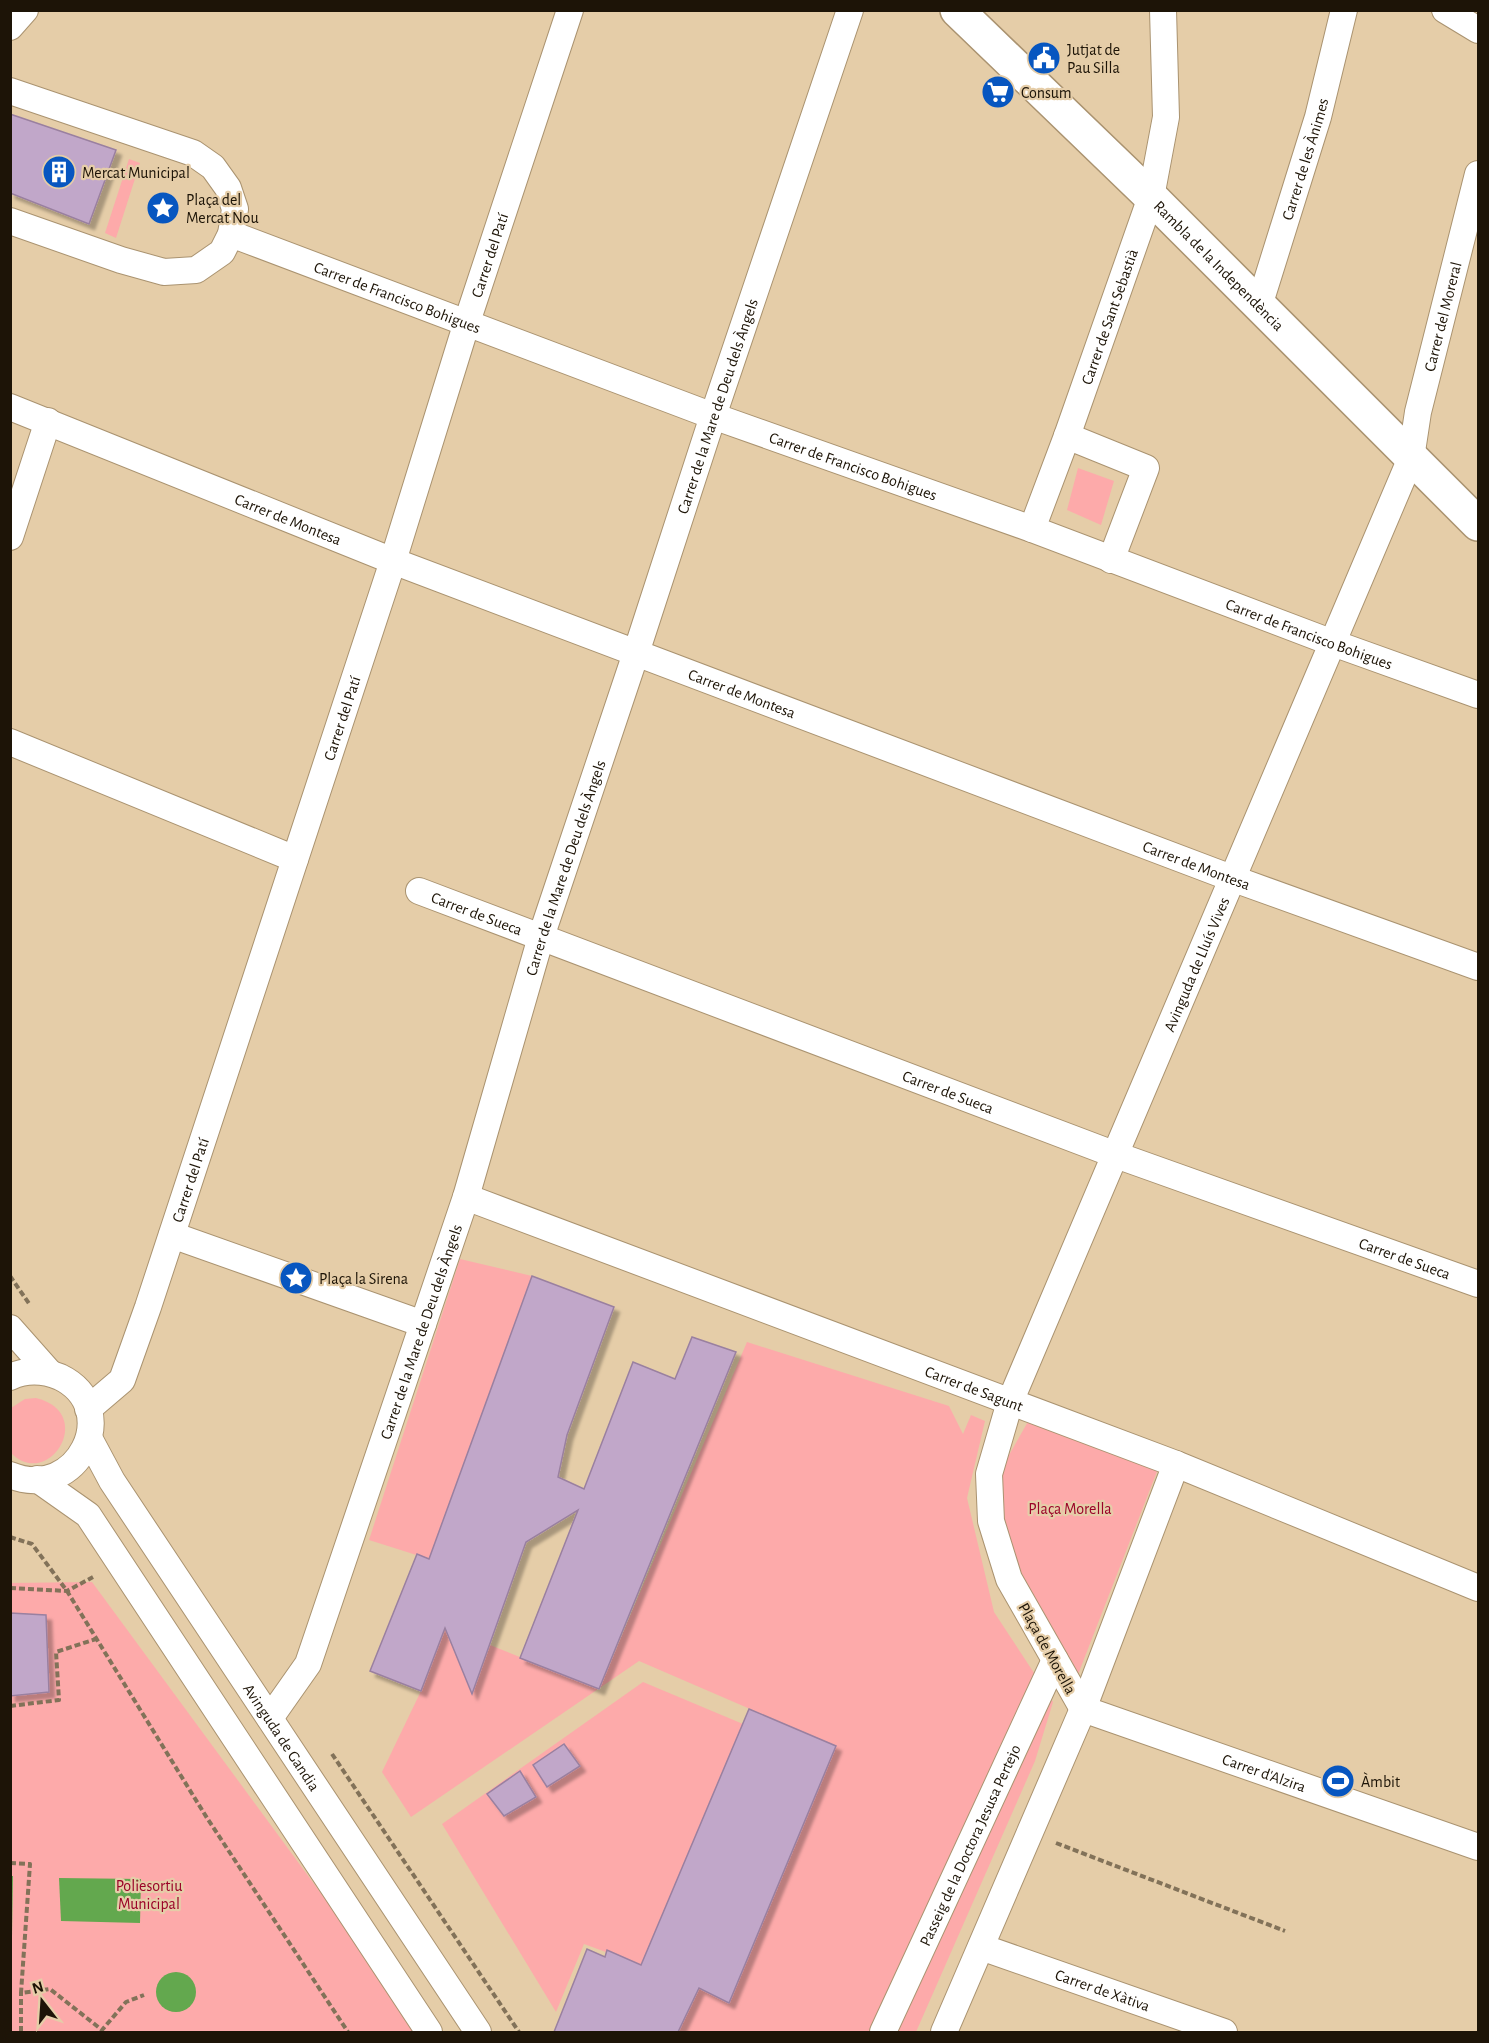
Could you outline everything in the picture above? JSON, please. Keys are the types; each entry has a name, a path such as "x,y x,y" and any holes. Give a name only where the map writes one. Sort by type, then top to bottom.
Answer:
{"street":[{"path":"10,27 25,10"},
{"name":"Carrer del Patí","path":"88,1409 98,1403 122,1380 172,1235 393,561 467,322 570,10"},
{"name":"Carrer de la Mare de Deu dels Àngels","path":"270,1718 308,1664 466,1197 541,937 850,10"},
{"name":"Rambla de la Independència","path":"957,10 1151,197 1479,524"},
{"name":"Carrer de Sant Sebastià","path":"1032,529 1151,197 1166,117 1163,10"},
{"name":"Carrer de les Ànimes","path":"1259,306 1318,117 1344,10"},
{"path":"1445,10 1479,30"},
{"path":"10,91 193,153 213,166 228,188 235,209 231,234 222,252 196,270 164,272 121,260 10,221"},
{"name":"Carrer del Moreral","path":"1411,458 1418,412 1473,215 1479,174"},
{"name":"Carrer de Francisco Bohigues","path":"231,234 713,416 1032,529 1333,643 1479,694"},
{"name":"Carrer de Montesa","path":"10,407 393,561 1234,879 1479,967"},
{"path":"10,537 48,421"},
{"path":"1067,436 1146,468 1111,560"},
{"name":"Avinguda de Lluís Vives","path":"1010,1402 1411,458"},
{"path":"10,742 296,859"},
{"name":"Carrer de Sueca","path":"419,891 1116,1155 1479,1284"},
{"name":"Carrer de Sagunt","path":"466,1197 1176,1464 1479,1588"},
{"path":"172,1235 423,1324"},
{"path":"10,1328 49,1372"},
{"path":"10,1377 18,1373 37,1370 49,1372 66,1381 83,1398 88,1409 90,1428 82,1456 67,1471 50,1479 23,1480 10,1475"},
{"name":"Plaça de Morella","path":"1010,1402 989,1474 992,1521 1009,1579 1083,1709"},
{"name":"Avinguda de Gandia","path":"89,1438 112,1481 478,2032"},
{"name":"Plaça de Morella","path":"1083,1709 1176,1464"},
{"path":"37,1479 88,1515 429,2032"},
{"name":"Passeig de la Doctora Jesusa Pertejo","path":"884,2032 1055,1660"},
{"path":"944,2032 1083,1709"},
{"name":"Carrer d'Alzira","path":"1083,1709 1479,1847"},
{"name":"Carrer de Xàtiva","path":"981,1947 1224,2032"}],"path":[{"path":"10,1537 32,1544 67,1592 207,1818 348,2032"},
{"path":"10,1588 67,1592"},
{"path":"10,1706 59,1700 56,1652 96,1639"},
{"path":"1030,1833 1285,1931"},
{"path":"10,1863 30,1864 21,1993 21,2032"},
{"path":"21,1993 50,1989 103,2031 126,2002 144,1995"}],"green space":[{"path":"129,159 140,163 116,238 105,233"},
{"path":"1078,468 1114,481 1101,525 1067,510"},
{"path":"460,1259 532,1276 429,1559 369,1540"},
{"path":"747,1342 949,1406 963,1434 971,1415 985,1421 967,1498 994,1612 1053,1702 1035,1761 916,2032 678,2032 699,1988 729,2002 836,1746 639,1661 599,1688"},
{"path":"36,1398 54,1406 63,1418 65,1432 61,1445 52,1456 40,1463 25,1462 11,1453 11,1408 25,1399"},
{"name":"Plaça Morella","path":"1030,1418 1158,1469 1077,1677 1028,1589 999,1517 1000,1471"},
{"name":"Poliesortiu Municipal","path":"92,1582 423,2032 11,2032 10,1583"},
{"path":"445,1628 472,1693 490,1645 598,1689 411,1817 382,1772 421,1691"},
{"path":"643,1682 743,1724 641,1965 584,1944 556,2012 442,1824"}],"shaded area":[{"path":"10,1876 13,1876 11,1996 10,1996"},
{"path":"59,1878 141,1879 140,1923 61,1921"},
{"path":"176,1972 190,1978 196,1992 190,2006 176,2012 162,2006 156,1992 162,1978"}],"building":[{"name":"Mercat Municipal","path":"10,114 116,150 89,224 10,193"},
{"path":"532,1276 614,1307 567,1435 558,1477 584,1489 633,1362 675,1379 692,1337 736,1352 599,1689 520,1658 578,1510 526,1542 472,1694 445,1628 421,1691 370,1671 417,1554 429,1559"},
{"path":"10,1613 46,1615 49,1692 10,1696"},
{"path":"749,1709 836,1746 729,2003 699,1988 678,2032 554,2032 587,1949 605,1957 607,1950 641,1965"},
{"path":"564,1744 580,1766 547,1787 533,1765"},
{"path":"520,1771 536,1797 504,1816 487,1794"}],"place":[{"name":"Jutjat de Pau Silla","path":"1044,58"},
{"name":"Consum","path":"998,92"},
{"name":"Mercat Municipal","path":"59,172"},
{"name":"Plaça del Mercat Nou","path":"163,208"},
{"name":"Plaça la Sirena","path":"296,1278"},
{"name":"Àmbit","path":"1338,1781"}]}
